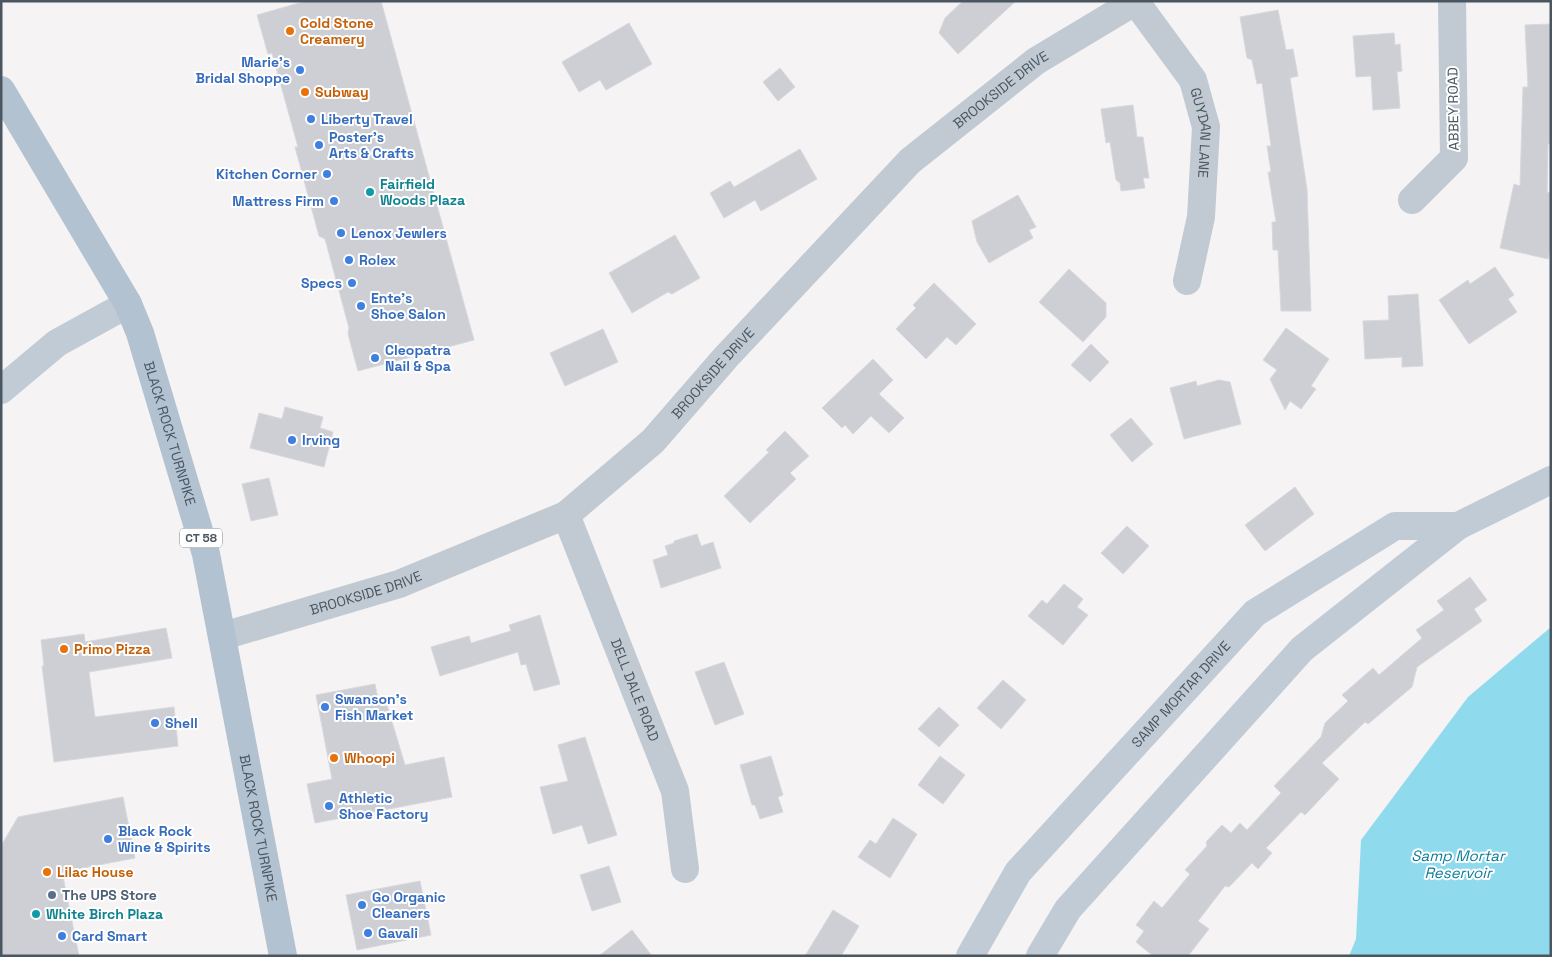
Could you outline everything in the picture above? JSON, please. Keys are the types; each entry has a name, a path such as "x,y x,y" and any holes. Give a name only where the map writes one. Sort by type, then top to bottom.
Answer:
{"main road":[{"name":"BLACK ROCK TURNPIKE","path":"1,90 128,304 140,333 206,554 284,956"},
{"path":"1,390 57,343 128,304"},
{"name":"SAMP MORTAR DRIVE","path":"1040,956 1068,909 1302,649 1458,526 1551,480"},
{"name":"SAMP MORTAR DRIVE","path":"970,956 1018,872 1255,613 1396,526 1458,526"}],"street":[{"name":"ABBEY ROAD","path":"1412,200 1454,158 1452,1"},
{"name":"GUYDAN LANE","path":"1136,2 1193,80 1206,128 1201,217 1187,281"},
{"name":"BROOKSIDE DRIVE","path":"223,636 399,584 566,515 653,441 726,357 910,161 1036,61 1136,2"},
{"name":"DELL DALE ROAD","path":"566,515 675,791 685,869"}],"water":[{"name":"Samp Mortar Reservoir","path":"1551,627 1551,956 1349,956 1356,939 1361,840 1468,697"}],"building":[{"name":"Fairfield Woods Plaza","path":"306,1 381,1 474,340 358,371 348,334 349,328 325,239 319,236 295,147 298,147 272,53 268,54 257,15"},
{"path":"963,1 1016,1 958,54 939,33 945,18"},
{"path":"1278,10 1286,50 1293,49 1298,76 1290,78 1307,189 1311,311 1281,311 1278,250 1273,250 1272,222 1276,222 1268,172 1271,172 1267,146 1271,146 1262,83 1257,84 1252,60 1247,58 1240,17"},
{"path":"629,23 652,64 606,90 600,80 579,92 562,62"},
{"path":"1551,24 1551,144 1548,144 1547,192 1551,193 1551,246 1548,259 1500,248 1514,184 1520,186 1523,87 1528,87 1525,25"},
{"path":"1394,33 1395,45 1400,44 1402,71 1397,72 1400,108 1373,110 1371,76 1356,77 1353,36"},
{"path":"780,68 795,87 778,101 763,82"},
{"path":"1133,105 1137,137 1143,137 1149,178 1143,178 1145,188 1121,191 1120,183 1116,180 1110,142 1106,143 1101,109"},
{"path":"800,149 817,179 761,211 755,200 724,218 710,193 730,181 734,187"},
{"path":"1018,195 1036,227 1029,230 1033,238 989,263 977,242 972,221"},
{"path":"675,235 700,278 672,294 668,292 632,313 609,273"},
{"path":"1495,267 1514,295 1508,299 1517,312 1469,344 1439,300 1468,280 1470,284"},
{"path":"1069,269 1106,303 1106,317 1083,342 1039,302"},
{"path":"934,283 976,324 956,345 947,337 926,359 896,329 916,308 913,305"},
{"path":"1418,294 1423,366 1402,367 1402,357 1365,359 1363,321 1389,320 1388,296"},
{"path":"1286,328 1329,359 1311,386 1316,389 1301,409 1290,401 1285,410 1270,379 1277,370 1263,360"},
{"path":"603,329 618,362 565,386 550,353"},
{"path":"1091,344 1109,362 1090,382 1071,365"},
{"path":"873,359 893,380 879,394 904,418 889,433 871,416 853,434 845,425 842,428 822,408"},
{"path":"1219,380 1230,382 1241,424 1184,439 1170,388 1196,381 1197,386"},
{"name":"Irving","path":"285,407 323,417 320,428 333,432 324,467 250,448 259,413 282,419"},
{"path":"1131,418 1153,444 1132,462 1110,435"},
{"path":"785,431 809,456 790,473 796,479 750,523 724,496 769,452 766,450"},
{"path":"269,478 278,515 251,521 242,484"},
{"path":"1295,487 1314,514 1265,551 1245,525"},
{"path":"1127,526 1149,546 1123,574 1101,553"},
{"path":"697,534 701,546 713,542 721,568 661,588 653,560 668,555 665,546 674,543 674,541"},
{"path":"1470,577 1487,600 1474,609 1482,621 1417,667 1412,687 1368,724 1365,722 1322,763 1339,779 1305,815 1301,812 1266,848 1272,853 1258,869 1252,863 1229,887 1225,886 1198,921 1209,929 1188,956 1153,956 1136,942 1144,931 1136,925 1154,901 1162,908 1190,874 1185,870 1207,846 1206,842 1222,825 1231,833 1240,823 1247,830 1281,793 1274,786 1321,737 1325,723 1348,701 1342,695 1373,668 1379,675 1422,638 1416,630 1444,610 1437,601"},
{"path":"1064,584 1083,599 1077,607 1088,615 1063,645 1028,616 1042,600 1047,604"},
{"path":"540,615 560,684 534,691 526,664 521,665 518,652 440,676 431,647 469,636 471,643 511,631 509,625"},
{"path":"166,628 172,658 89,672 95,717 174,707 178,746 54,762 42,666 44,666 41,640 84,634 85,642"},
{"path":"724,662 744,714 715,725 695,672"},
{"path":"1003,680 1026,700 1001,729 977,708"},
{"path":"375,684 378,699 385,698 405,765 444,757 452,797 315,823 307,784 332,779 316,695"},
{"path":"939,707 959,725 939,747 918,729"},
{"path":"585,737 617,835 588,844 582,825 553,834 540,787 568,781 558,745"},
{"path":"771,756 783,795 778,797 783,812 760,819 755,805 752,805 740,765"},
{"path":"940,756 965,775 943,804 918,785"},
{"name":"White Birch Plaza","path":"123,797 135,858 62,872 79,956 1,956 1,846 18,817"},
{"path":"893,818 917,834 890,878 858,857 870,840 876,844"},
{"path":"609,866 621,902 592,911 580,875"},
{"path":"420,881 431,935 357,950 346,895"},
{"path":"833,910 859,926 841,956 805,956"},
{"path":"632,930 652,956 599,956"}],"place":[{"name":"Cold Stone Creamery","path":"290,31"},
{"name":"Marie's Bridal Shoppe","path":"300,70"},
{"name":"Subway","path":"305,92"},
{"name":"Liberty Travel","path":"311,119"},
{"name":"Poster's Arts & Crafts","path":"319,145"},
{"name":"Kitchen Corner","path":"327,174"},
{"name":"Fairfield Woods Plaza","path":"370,192"},
{"name":"Mattress Firm","path":"334,201"},
{"name":"Lenox Jewlers","path":"341,233"},
{"name":"Rolex","path":"349,260"},
{"name":"Specs","path":"352,283"},
{"name":"Ente's Shoe Salon","path":"361,306"},
{"name":"Cleopatra Nail & Spa","path":"375,358"},
{"name":"Irving","path":"292,440"},
{"name":"Primo Pizza","path":"64,649"},
{"name":"Swanson's Fish Market","path":"325,707"},
{"name":"Shell","path":"155,723"},
{"name":"Whoopi","path":"334,758"},
{"name":"Athletic Shoe Factory","path":"329,806"},
{"name":"Black Rock Wine & Spirits","path":"108,839"},
{"name":"Lilac House","path":"47,872"},
{"name":"The UPS Store","path":"52,895"},
{"name":"Go Organic Cleaners","path":"362,905"},
{"name":"White Birch Plaza","path":"36,914"},
{"name":"Gavali","path":"368,933"},
{"name":"Card Smart","path":"62,936"}]}
